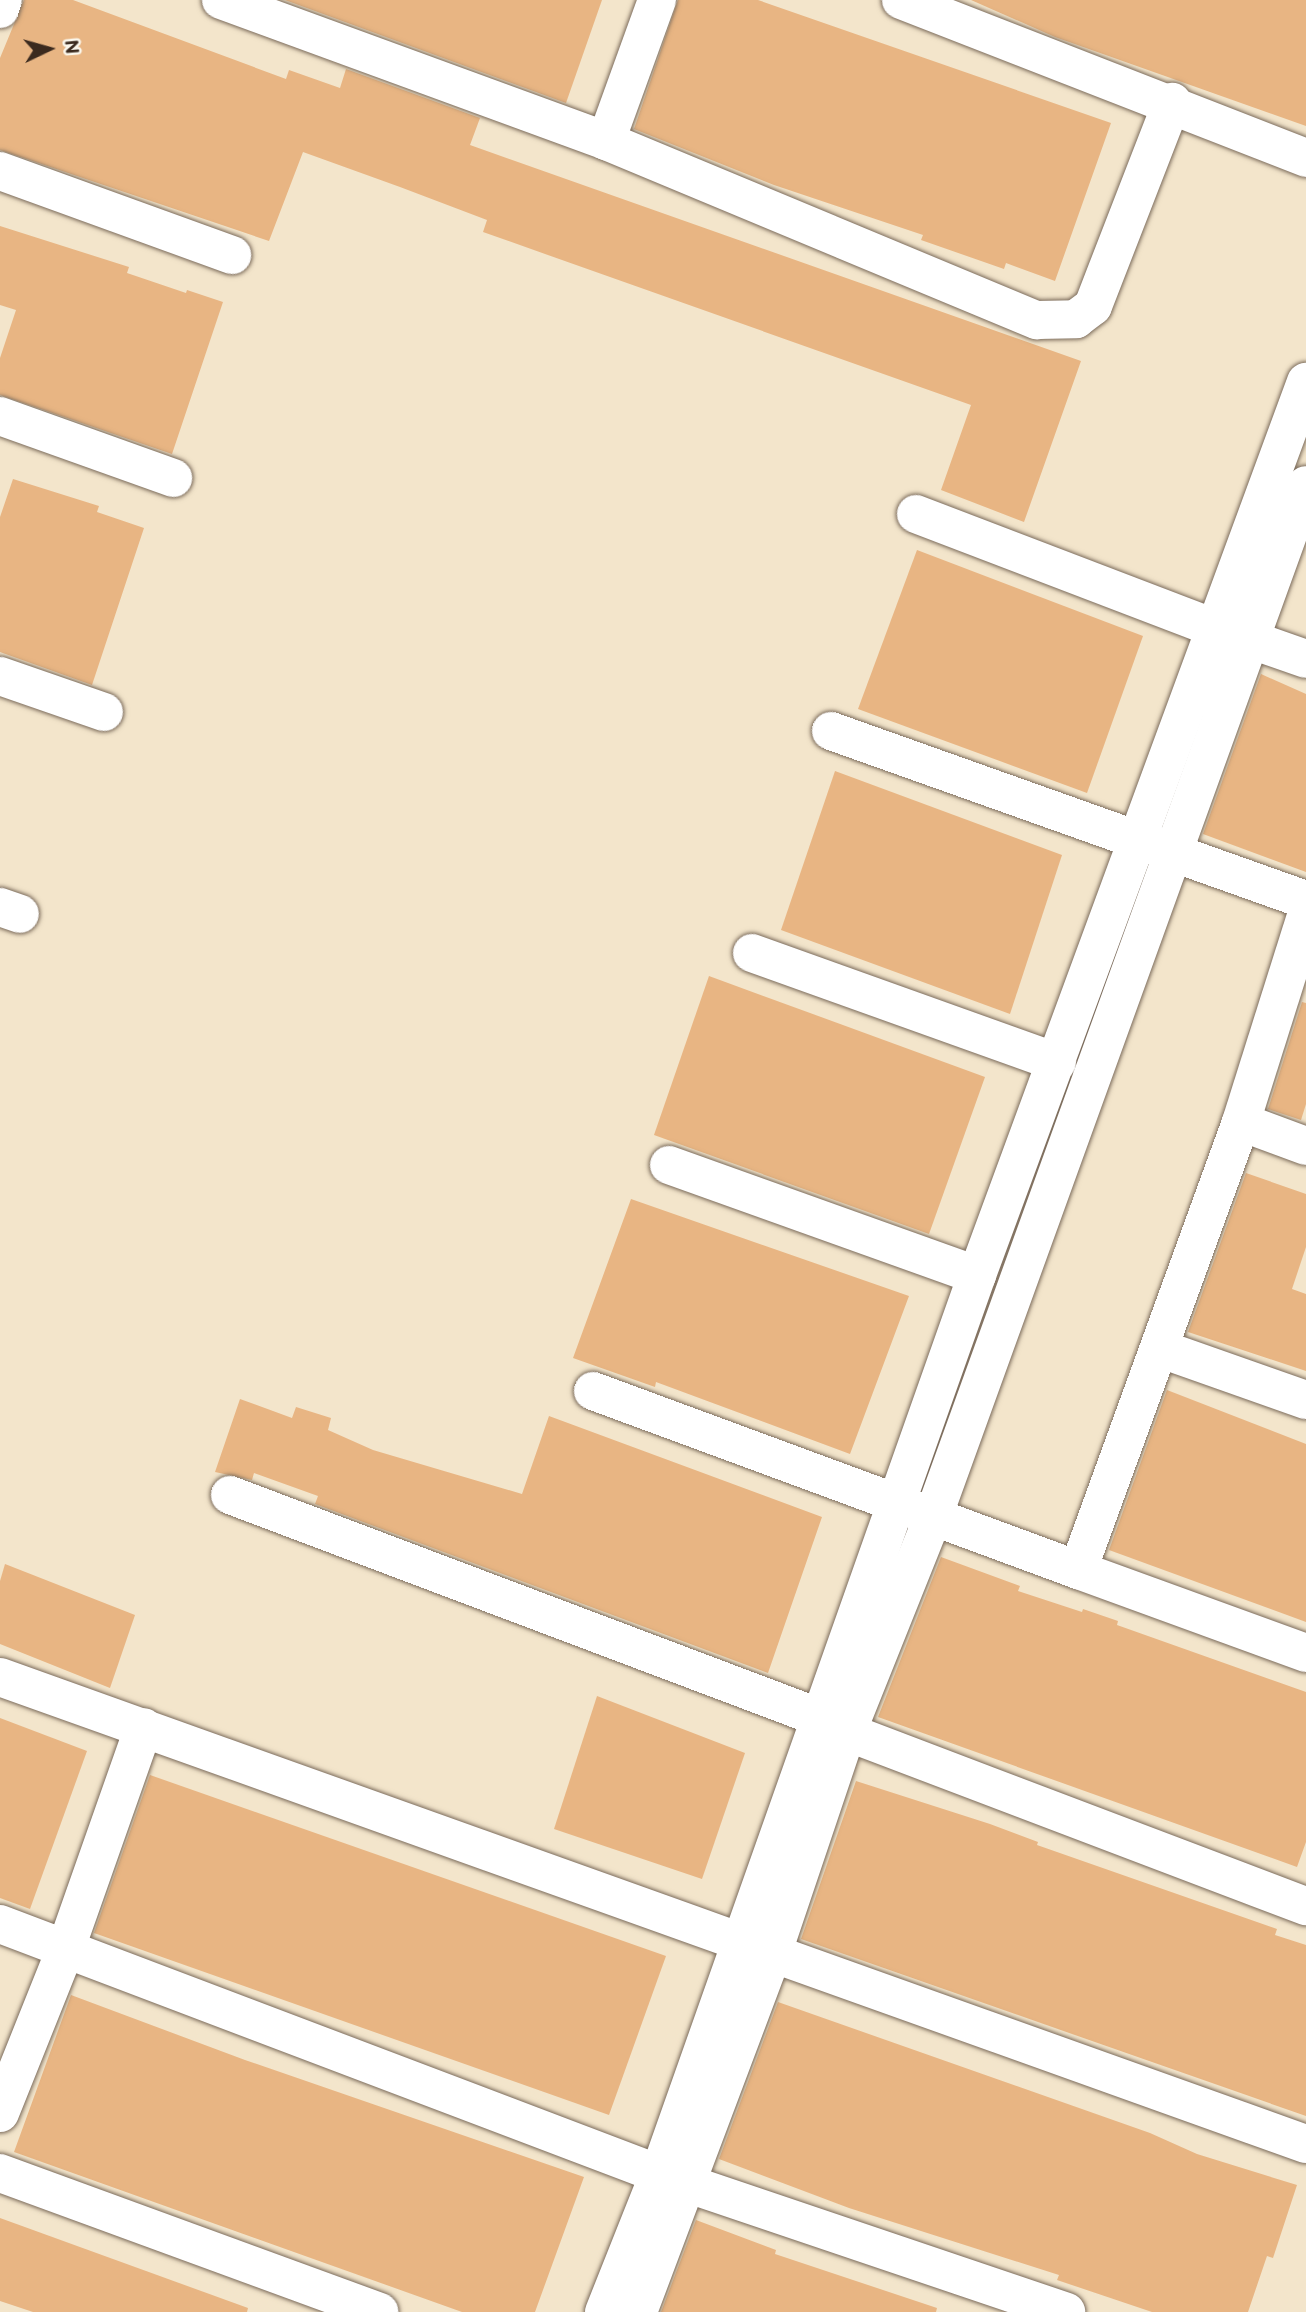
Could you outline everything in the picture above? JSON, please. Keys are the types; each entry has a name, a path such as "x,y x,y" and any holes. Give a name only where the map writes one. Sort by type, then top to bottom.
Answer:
{"street":[{"path":"0,9 3,0"},
{"path":"221,0 606,141 1037,320 1062,322 1076,319 1093,306 1172,102"},
{"path":"606,141 657,0"},
{"path":"901,0 1172,102 1306,158"},
{"path":"0,171 232,255"},
{"path":"833,1725 933,1517 1156,848 1233,634 1306,382"},
{"path":"0,416 173,478"},
{"path":"1233,634 1306,485"},
{"path":"916,514 1306,659"},
{"path":"0,676 104,712"},
{"path":"831,731 1306,900"},
{"path":"638,2312 674,2178 833,1725 893,1505 1057,1062 1156,848"},
{"path":"1078,1570 1161,1349 1241,1122 1306,916"},
{"path":"752,953 1057,1062"},
{"path":"1241,1122 1306,1146"},
{"path":"668,1165 976,1275"},
{"path":"1161,1349 1306,1400"},
{"path":"593,1391 893,1505 933,1517 1306,1653"},
{"path":"230,1495 1306,1906"},
{"path":"0,1678 144,1727 1306,2144"},
{"path":"0,2113 66,1948 144,1727"},
{"path":"0,1924 674,2178 1066,2312"},
{"path":"0,2174 379,2312"},
{"path":"604,2312 674,2178"}],"building":[{"path":"24,0 73,0 286,79 289,70 340,88 346,69 480,118 470,145 1081,361 1024,522 941,490 971,405 483,232 487,220 400,187 303,152 269,241 0,150 0,58"},
{"path":"285,0 602,0 566,103"},
{"path":"678,0 758,0 1111,123 1055,281 1006,263 1004,269 921,240 923,235 774,185 634,129"},
{"path":"971,0 1306,0 1306,126 1055,37"},
{"path":"0,226 129,267 127,273 223,302 172,454 0,395 0,358 16,310 0,305"},
{"path":"13,479 99,506 97,512 144,528 92,685 0,652 0,517"},
{"path":"917,550 1143,636 1087,793 858,709"},
{"path":"1261,674 1306,694 1306,872 1203,834"},
{"path":"835,771 1062,855 1010,1014 781,930"},
{"path":"709,976 985,1077 929,1234 654,1135"},
{"path":"1302,1002 1306,1003 1306,1104 1301,1120 1268,1109"},
{"path":"1246,1173 1306,1194 1306,1247 1292,1289 1306,1294 1306,1371 1188,1332"},
{"path":"631,1199 909,1296 850,1454 656,1382 655,1387 573,1358"},
{"path":"1167,1390 1306,1444 1306,1622 1109,1550"},
{"path":"240,1399 292,1418 296,1407 331,1418 328,1430 373,1450 522,1494 549,1416 822,1517 768,1673 315,1504 318,1496 254,1473 252,1480 215,1472"},
{"path":"941,1557 1020,1586 1018,1591 1118,1621 1117,1625 1306,1692 1306,1842 1297,1867 878,1717"},
{"path":"5,1564 135,1615 110,1688 0,1644 0,1581"},
{"path":"597,1696 745,1753 702,1879 554,1829"},
{"path":"0,1718 87,1751 30,1909 0,1898"},
{"path":"150,1775 666,1956 609,2115 94,1933"},
{"path":"856,1781 990,1824 1038,1842 1037,1845 1277,1929 1275,1935 1306,1945 1306,2116 801,1939"},
{"path":"71,1995 245,2060 584,2177 535,2312 462,2312 14,2152"},
{"path":"778,2002 1150,2133 1197,2154 1297,2185 1273,2258 1267,2256 1248,2312 1152,2312 1057,2280 1059,2275 849,2208 719,2159"},
{"path":"0,2218 248,2308 247,2312 33,2312 0,2301"},
{"path":"696,2220 776,2250 775,2254 937,2308 936,2312 661,2312"}]}
